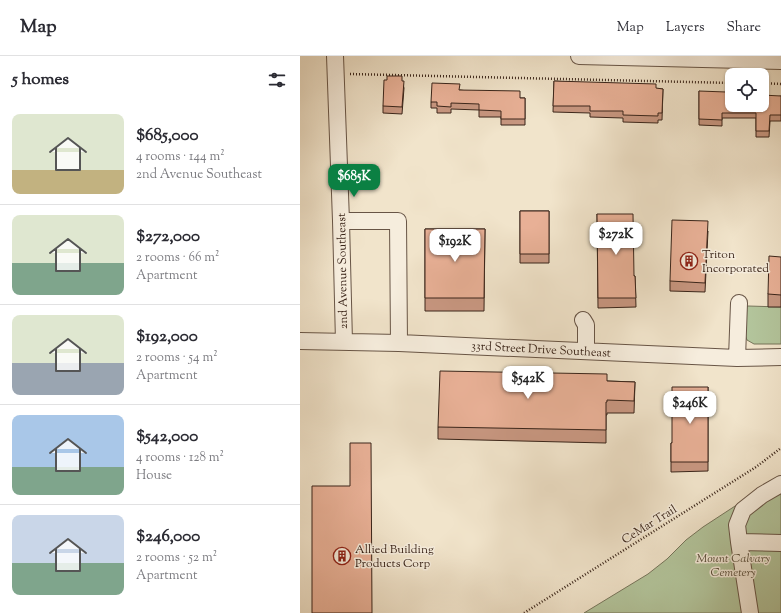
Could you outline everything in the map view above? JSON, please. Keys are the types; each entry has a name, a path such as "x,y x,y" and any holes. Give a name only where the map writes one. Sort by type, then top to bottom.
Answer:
{"street":[{"name":"2nd Avenue Southeast","path":"336,56 344,342"},
{"path":"579,56 781,61"},
{"path":"341,221 398,221 399,343"},
{"path":"737,358 739,303"},
{"path":"583,320 586,325 586,351"},
{"name":"33rd Street Drive Southeast","path":"300,341 399,343 737,358 781,357"},
{"path":"750,613 737,525 743,510 762,495 781,484"},
{"path":"739,542 781,542"}],"path":[{"path":"350,69 350,74 725,83"},
{"path":"769,84 781,84"},
{"name":"CeMar Trail","path":"524,613 756,467 781,448"}],"green space":[{"path":"746,307 781,307 781,344 754,344 747,340 745,335"},
{"name":"Mount Calvary Cemetery","path":"781,476 781,613 584,613 648,574 703,527"}],"building":[{"path":"387,76 402,76 402,81 404,81 402,107 383,106 384,80 387,80"},
{"path":"554,81 656,84 656,88 663,89 662,113 658,113 658,116 623,115 623,111 590,111 590,106 553,106"},
{"path":"432,83 460,84 459,90 520,91 520,98 525,98 525,119 501,119 501,111 479,110 479,104 451,103 451,107 437,106 437,102 431,102"},
{"path":"699,91 725,92 725,112 769,112 769,95 781,96 781,115 770,115 769,131 756,131 756,113 722,113 722,120 699,119"},
{"path":"520,211 549,211 549,254 520,254"},
{"path":"597,214 633,214 634,276 636,298 598,298"},
{"name":"Triton Incorporated","path":"672,220 708,221 705,283 670,281"},
{"path":"425,229 485,229 484,298 425,298"},
{"name":"Triton Incorporated","path":"769,256 781,257 781,295 768,294"},
{"path":"440,371 607,374 607,381 635,382 634,401 607,400 606,430 438,427"},
{"path":"672,387 708,387 708,462 671,462"},
{"name":"Allied Building Products Corp","path":"350,443 371,443 372,613 312,613 312,486 350,486"}],"place":[{"name":"Triton Incorporated","path":"689,261"},
{"name":"Allied Building Products Corp","path":"342,556"}]}
